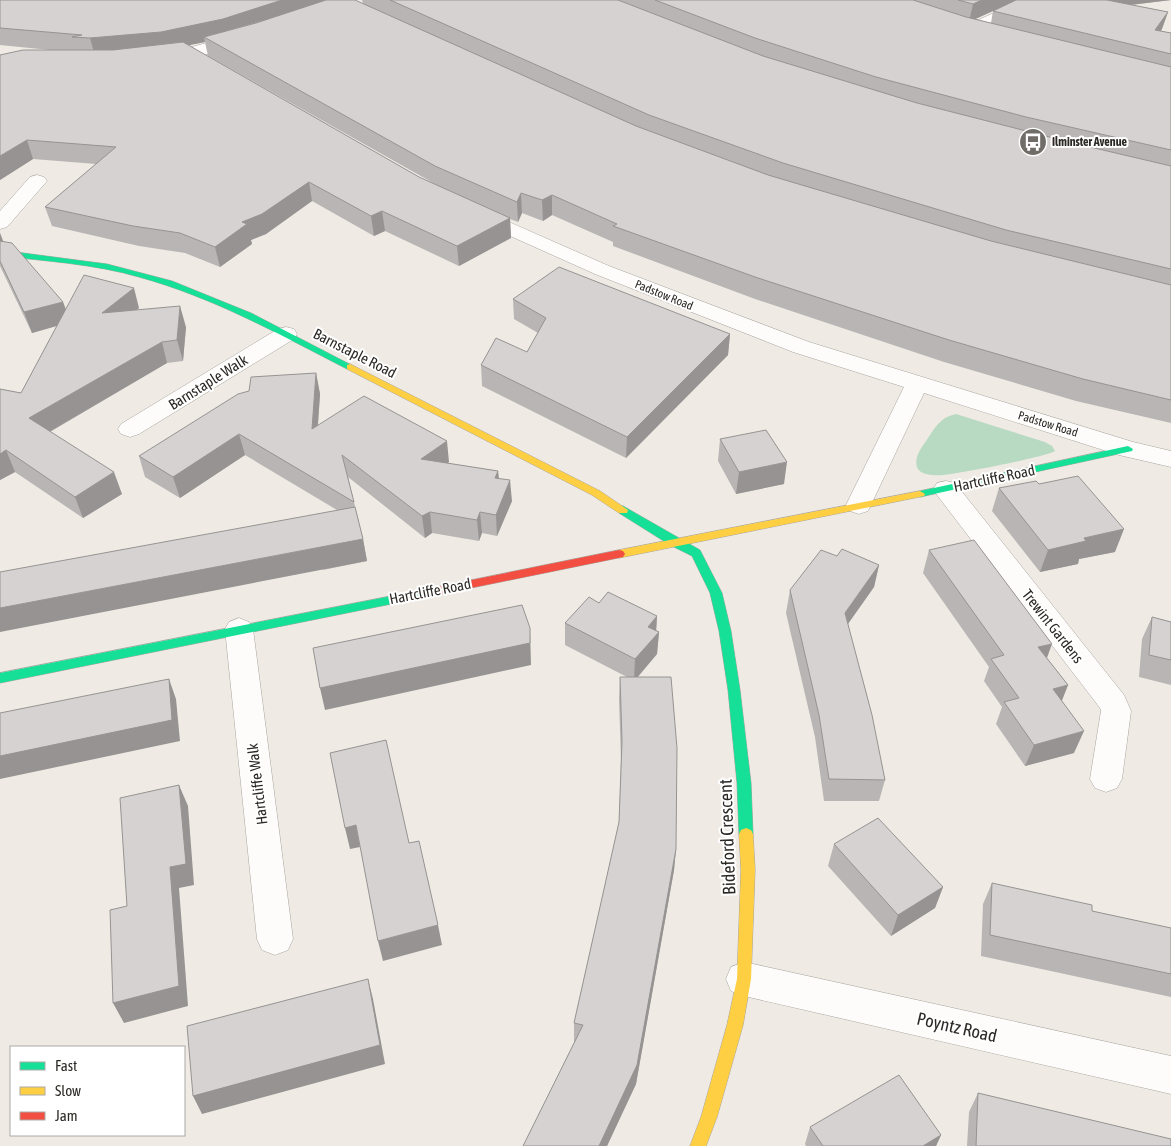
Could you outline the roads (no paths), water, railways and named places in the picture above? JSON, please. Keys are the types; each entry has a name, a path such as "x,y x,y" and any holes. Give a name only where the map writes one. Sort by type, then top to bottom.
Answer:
{"street":[{"path":"969,30 1014,9 1045,0"},
{"path":"952,25 995,37"},
{"path":"142,61 190,53 256,34"},
{"path":"190,53 215,70"},
{"path":"0,223 37,181"},
{"name":"Padstow Road","path":"462,207 602,270 801,347 1128,449 1171,459"},
{"name":"Barnstaple Road","path":"0,252 84,263 144,275 199,293 286,334 596,493 674,542"},
{"name":"Barnstaple Walk","path":"130,429 286,334"},
{"path":"859,505 917,384"},
{"name":"Hartcliffe Road","path":"0,678 946,489 1128,449"},
{"name":"Trewint Gardens","path":"946,489 1113,702 1116,710 1106,779"},
{"name":"Bideford Crescent","path":"674,542 696,553 716,593 726,641 744,783 748,870 744,979 735,1025 709,1117 698,1146"},
{"name":"Hartcliffe Walk","path":"238,629 275,939"},
{"name":"Poyntz Road","path":"744,979 1171,1075"}],"place":[{"name":"Ilminster Avenue","path":"1033,142"}]}
